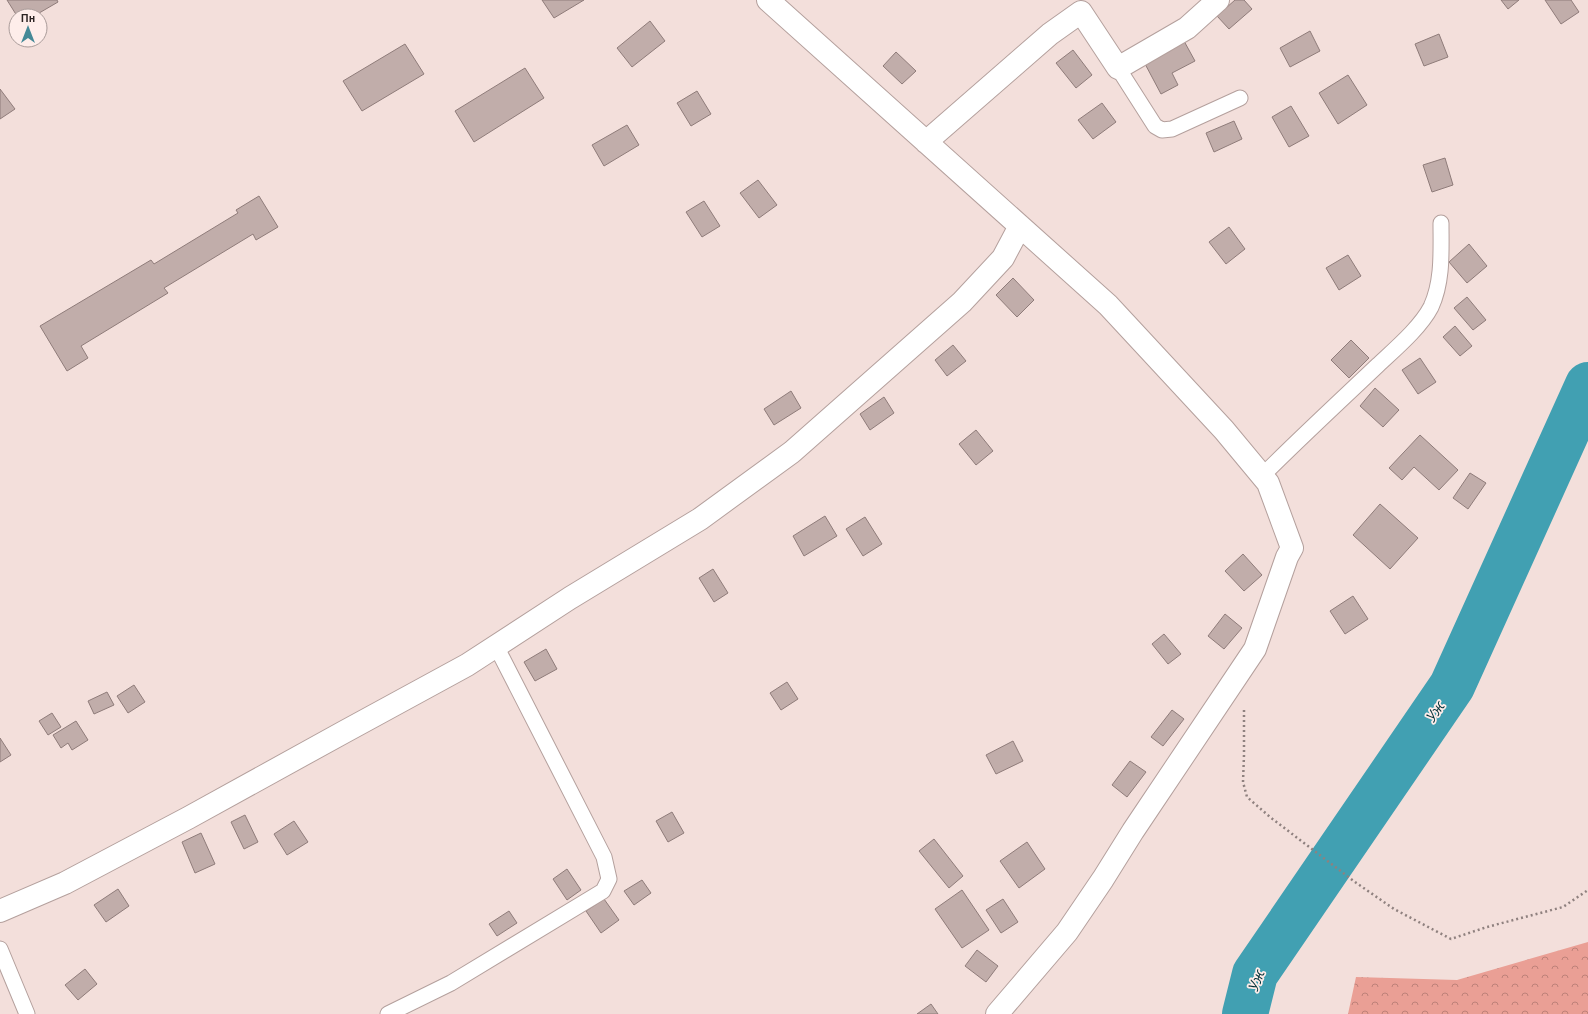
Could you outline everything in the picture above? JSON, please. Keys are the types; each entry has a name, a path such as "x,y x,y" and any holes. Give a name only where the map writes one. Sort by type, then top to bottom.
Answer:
{"street":[{"path":"768,0 1108,305 1224,430 1268,483 1292,548 1255,648 1067,932 997,1014"},
{"path":"926,142 1081,6 1118,68 1187,28 1218,0"},
{"path":"0,911 65,882 188,818 467,665 570,598 700,519 792,452 962,302 1003,258 1020,226"}],"lane":[{"path":"1118,68 1155,126 1162,130 1172,129 1240,98"},
{"path":"1262,476 1306,431 1410,334 1430,308 1438,288 1441,263 1441,223"},
{"path":"388,1014 451,984 603,891 609,879 604,857 496,646"},
{"path":"0,949 28,1014"}],"path":[{"path":"1230,687 1244,710 1243,782 1247,797 1270,817 1394,910 1451,939 1487,927 1564,907 1588,890"}],"green space":[{"path":"1588,942 1588,1014 1348,1014 1356,977 1457,980"}],"building":[{"path":"7,0 57,0 58,2 48,8 12,8"},
{"path":"542,0 584,0 554,18"},
{"path":"1235,0 1244,0 1252,9 1229,29 1217,16"},
{"path":"1501,0 1519,0 1508,9"},
{"path":"1545,0 1571,0 1579,12 1561,24"},
{"path":"650,21 665,41 632,67 617,48"},
{"path":"1310,31 1320,51 1290,67 1280,48"},
{"path":"1439,34 1448,57 1424,66 1415,44"},
{"path":"1184,41 1195,61 1172,73 1178,85 1161,94 1144,62"},
{"path":"405,44 424,74 362,111 343,81"},
{"path":"1073,50 1092,75 1076,88 1056,63"},
{"path":"896,52 916,71 902,84 883,66"},
{"path":"525,68 544,98 474,142 455,111"},
{"path":"1348,75 1367,105 1338,124 1319,93"},
{"path":"0,89 15,109 0,119"},
{"path":"697,91 711,114 691,126 677,103"},
{"path":"1102,103 1116,122 1093,139 1078,120"},
{"path":"1291,106 1309,136 1289,147 1272,117"},
{"path":"1234,121 1242,139 1214,152 1206,133"},
{"path":"627,125 639,145 604,166 592,145"},
{"path":"1445,158 1453,185 1432,192 1423,165"},
{"path":"758,180 777,205 759,218 740,193"},
{"path":"259,196 278,227 256,240 253,234 164,288 168,293 81,346 88,358 67,371 40,326 151,260 154,264 238,213 236,210"},
{"path":"704,201 720,226 702,237 686,212"},
{"path":"1229,227 1245,249 1226,264 1209,242"},
{"path":"1469,244 1487,266 1467,283 1449,262"},
{"path":"1348,255 1361,276 1339,290 1326,268"},
{"path":"1013,278 1034,300 1017,317 996,295"},
{"path":"1467,297 1486,320 1473,330 1454,308"},
{"path":"1455,326 1472,346 1460,356 1443,337"},
{"path":"1351,340 1369,358 1349,378 1331,360"},
{"path":"953,345 966,361 947,376 935,360"},
{"path":"1420,358 1436,382 1418,394 1402,370"},
{"path":"1375,388 1399,410 1383,427 1360,406"},
{"path":"791,391 801,408 774,425 764,409"},
{"path":"884,397 894,413 870,430 860,414"},
{"path":"976,430 993,451 976,465 959,444"},
{"path":"1420,435 1458,470 1439,490 1414,467 1402,480 1389,468"},
{"path":"1470,473 1486,483 1468,509 1453,498"},
{"path":"1380,504 1418,538 1390,569 1353,535"},
{"path":"825,516 837,536 804,556 793,536"},
{"path":"865,517 882,544 863,556 846,529"},
{"path":"1243,554 1262,575 1244,591 1225,571"},
{"path":"713,569 728,593 714,602 699,578"},
{"path":"1353,596 1368,619 1345,634 1330,611"},
{"path":"1225,614 1242,628 1224,649 1208,636"},
{"path":"1164,634 1181,654 1168,664 1152,644"},
{"path":"546,649 557,669 535,681 524,662"},
{"path":"787,682 798,699 781,710 770,693"},
{"path":"134,685 145,702 128,713 117,696"},
{"path":"107,692 114,705 94,714 88,701"},
{"path":"1172,710 1184,719 1163,746 1151,737"},
{"path":"52,713 61,727 48,735 39,721"},
{"path":"76,721 88,740 72,750 68,743 61,748 53,735"},
{"path":"0,738 11,755 0,762"},
{"path":"1013,741 1023,761 996,774 986,755"},
{"path":"1130,761 1146,772 1127,797 1112,785"},
{"path":"672,812 684,833 668,842 656,821"},
{"path":"245,815 258,842 244,849 231,822"},
{"path":"294,821 308,842 287,855 274,834"},
{"path":"201,833 215,864 195,873 182,842"},
{"path":"934,839 963,876 949,888 919,851"},
{"path":"1027,842 1045,869 1019,888 1000,861"},
{"path":"567,869 581,890 567,900 553,879"},
{"path":"642,880 651,893 634,905 624,891"},
{"path":"118,889 129,906 106,922 94,905"},
{"path":"962,890 989,930 962,948 935,909"},
{"path":"604,899 619,920 601,933 586,911"},
{"path":"1003,899 1018,922 1001,933 986,910"},
{"path":"509,911 517,923 497,936 489,924"},
{"path":"977,950 998,966 986,982 965,966"},
{"path":"85,969 97,984 78,1000 65,985"},
{"path":"931,1004 938,1014 917,1014"}],"waterway":[{"name":"Уж","path":"1245,1014 1255,974 1452,686 1588,385"}]}
